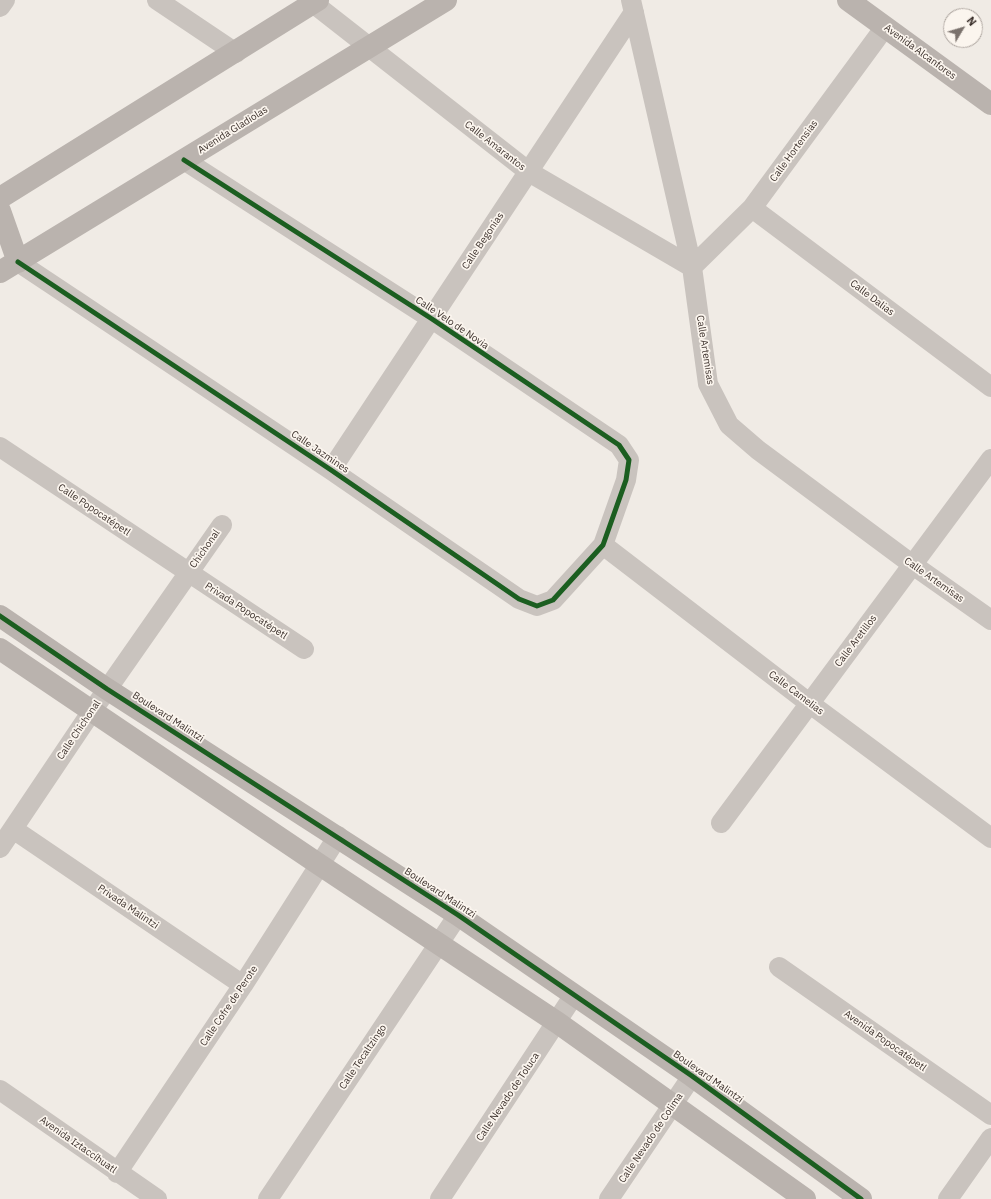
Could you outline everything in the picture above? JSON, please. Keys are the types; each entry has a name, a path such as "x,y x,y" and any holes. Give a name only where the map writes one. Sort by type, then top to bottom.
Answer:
{"street":[{"path":"0,7 5,0"},
{"path":"157,0 236,53"},
{"name":"Avenida Gladiolas","path":"9,267 446,0"},
{"name":"Avenida Alcanfores","path":"848,0 991,104"},
{"path":"0,198 316,2"},
{"name":"Calle Amarantos","path":"316,2 368,47 529,172 692,267"},
{"name":"Calle Begonias","path":"331,470 529,172 633,6"},
{"name":"Calle Artemisas","path":"633,6 692,267 708,384 729,425 758,450 913,565 991,620"},
{"name":"Calle Hortensias","path":"692,267 752,208 885,27"},
{"name":"Calle Velo de Novia","path":"184,160 432,319 619,445 629,460 626,480 603,545"},
{"name":"Calle Dalias","path":"752,208 991,387"},
{"path":"0,211 9,267"},
{"name":"Calle Jazmines","path":"9,267 331,470 519,599 538,606 553,600 603,545"},
{"name":"Calle Popocatépetl","path":"0,447 189,573"},
{"name":"Calle Aretillos","path":"721,823 991,459"},
{"name":"Chichonal","path":"189,573 222,525"},
{"name":"Calle Camelias","path":"603,545 809,703 991,838"},
{"name":"Privada Popocatépetl","path":"189,573 304,649"},
{"name":"Calle Chichonal","path":"0,848 107,689 189,573"},
{"name":"Boulevard Malintzi","path":"0,616 107,689 338,836 458,915 692,1076 861,1199"},
{"path":"0,649 320,866 440,943 558,1023 805,1199"},
{"name":"Privada Malintzi","path":"13,829 243,985"},
{"name":"Calle Cofre de Perote","path":"117,1173 243,985 338,836"},
{"name":"Calle Tecaltzingo","path":"268,1199 458,915"},
{"name":"Avenida Popocatépetl","path":"778,967 991,1115"},
{"name":"Calle Nevado de Toluca","path":"440,1199 558,1023 574,995"},
{"name":"Calle Nevado de Colima","path":"609,1199 692,1076"},
{"name":"Avenida Iztaccíhuatl","path":"0,1090 117,1173 157,1199"},
{"path":"948,1199 991,1138"}],"cycle path":[{"path":"18,262 331,470 519,599 537,606 553,600 603,545 626,480 629,460 619,445 432,319 184,160"},
{"path":"0,616 107,689 458,915 692,1076 861,1199"}]}
